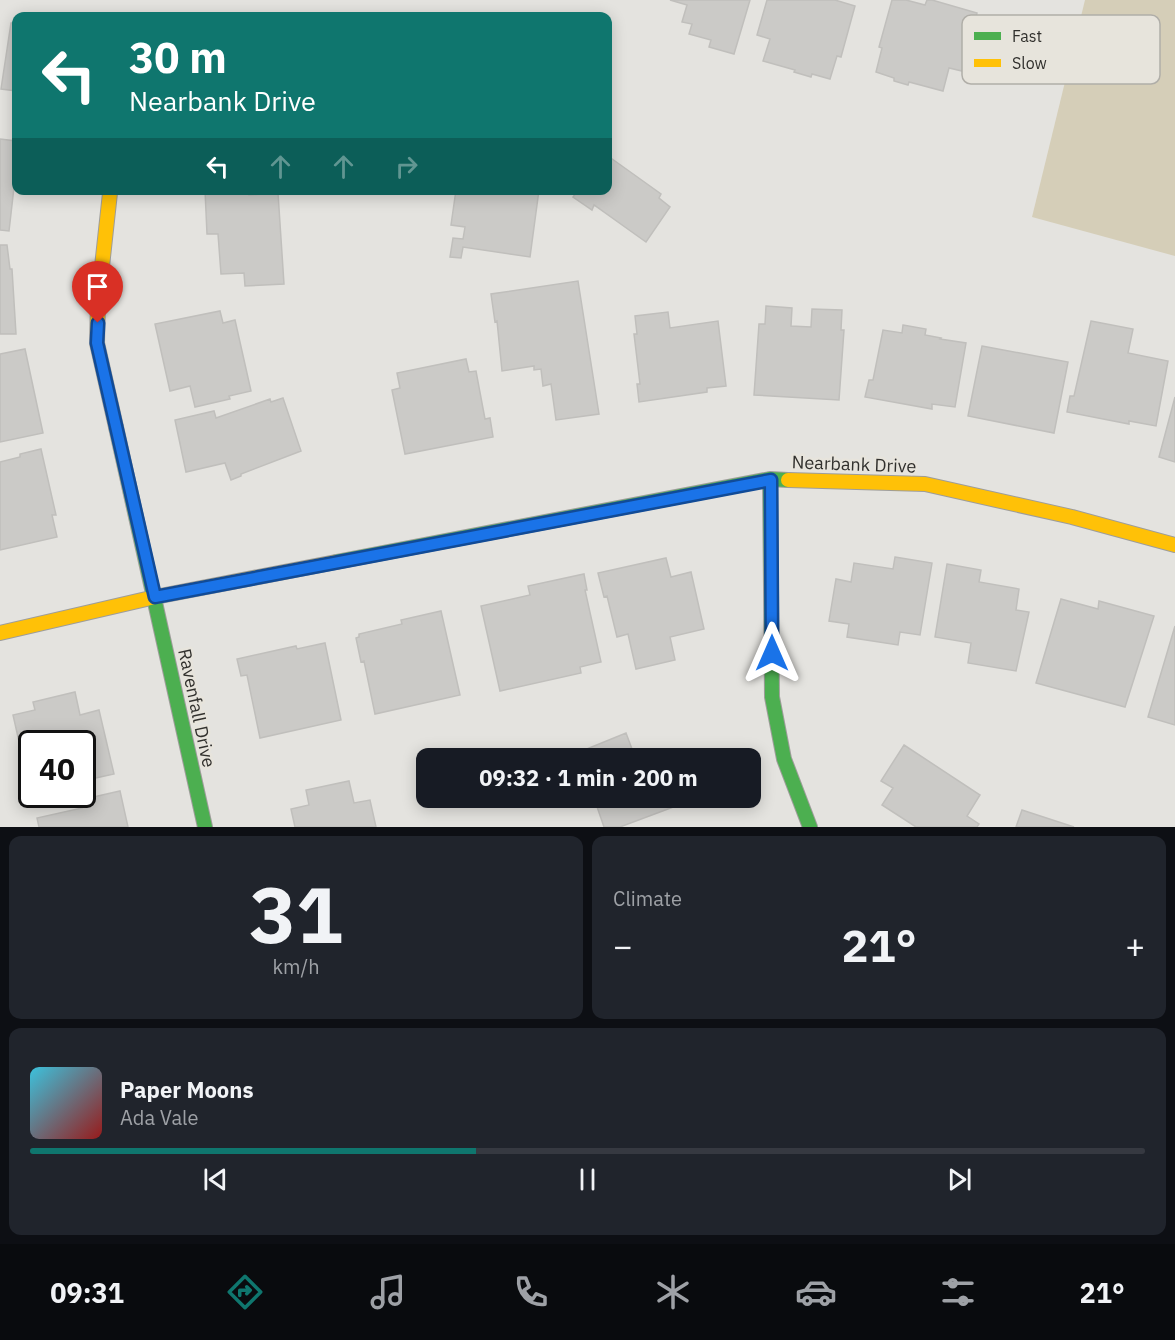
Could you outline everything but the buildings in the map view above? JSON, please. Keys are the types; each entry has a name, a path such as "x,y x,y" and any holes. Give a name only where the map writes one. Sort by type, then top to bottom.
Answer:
{"street":[{"name":"Ravenfall Drive","path":"110,195 98,303 97,343 205,827"},
{"name":"Nearbank Drive","path":"0,633 155,597 771,480 925,484 1072,517 1175,545"},
{"path":"771,480 772,697 784,759 810,827"}],"shaded area":[{"path":"1085,0 1175,0 1175,256 1032,217 1064,84 1160,84 1160,15 1081,15"}],"traffic: fast":[{"path":"116,427 205,827"},
{"path":"770,479 772,697 784,759 810,827"},
{"path":"336,562 770,479 788,480"}],"traffic: slow":[{"path":"110,195 98,303 97,343 116,427"},
{"path":"788,480 925,484 1072,517 1175,545"},
{"path":"0,633 155,597 336,562"}],"route":[{"path":"98,323 97,343 155,597 771,480 772,653"}]}
